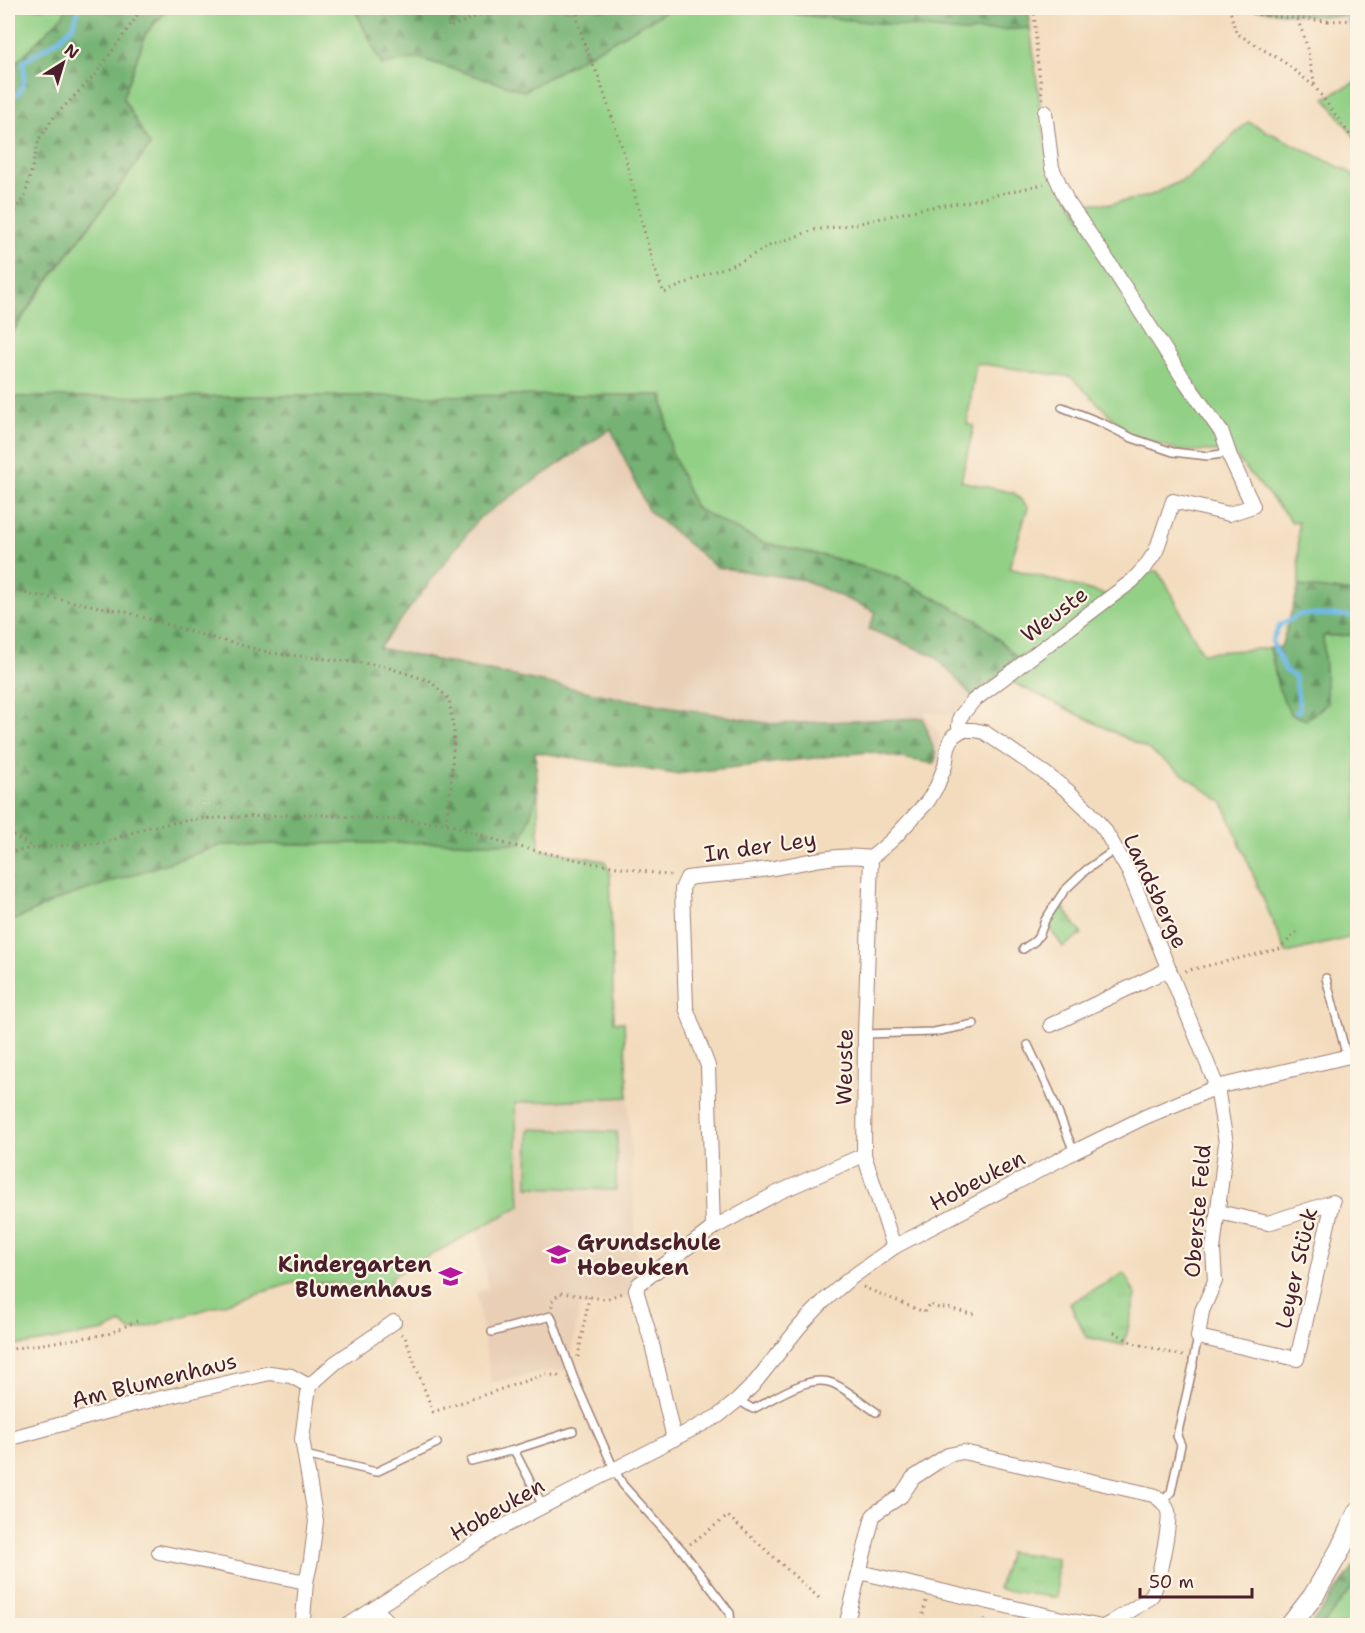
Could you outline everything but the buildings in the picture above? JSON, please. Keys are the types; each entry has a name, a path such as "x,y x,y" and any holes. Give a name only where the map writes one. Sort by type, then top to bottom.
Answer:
{"main road":[{"path":"1290,1626 1320,1586 1358,1512"}],"street":[{"name":"Weuste","path":"894,1247 864,1155 865,1034 871,858 892,840 928,801 945,766 948,747 953,736 962,730 959,726 960,717 973,701 1132,581 1156,551 1173,501 1229,514 1252,506 1222,433 1183,378 1067,201 1052,168 1045,112"},
{"name":"Landsberge","path":"962,730 984,732 1046,774 1086,808 1104,829 1129,872 1217,1087"},
{"name":"In der Ley","path":"713,1228 708,1066 686,1008 682,889 687,878 760,870 841,855 871,858"},
{"name":"Landsberge","path":"1051,1025 1170,971"},
{"name":"Hobeuken","path":"347,1626 495,1531 718,1416 753,1384 800,1326 824,1301 848,1280 894,1247 1145,1117 1217,1087 1352,1056"},
{"name":"Oberste Feld","path":"1198,1337 1202,1311 1215,1281 1213,1250 1226,1143 1217,1087"},
{"path":"674,1439 651,1340 631,1291 713,1228 777,1193 864,1155"},
{"name":"Leyer Stück","path":"1198,1337 1297,1359 1333,1202 1268,1223 1218,1212"},
{"path":"306,1626 303,1619 306,1582 315,1521 302,1438 309,1386 334,1363 392,1323"},
{"name":"Am Blumenhaus","path":"8,1439 131,1405 270,1373 291,1376 309,1386"},
{"path":"846,1626 873,1516 901,1496 913,1478 948,1455 963,1452 1153,1495 1163,1501 1169,1523 1155,1588 1148,1598 1104,1626"},
{"path":"159,1552 306,1582"},
{"path":"859,1572 1097,1626"},
{"path":"375,1608 392,1626"}],"lane":[{"path":"1062,407 1132,438 1173,452 1208,456 1229,453"},
{"path":"1023,950 1040,934 1045,920 1064,891 1086,870 1116,849"},
{"path":"1326,978 1352,1056"},
{"path":"865,1034 934,1032 974,1024"},
{"path":"1028,1045 1074,1152"},
{"path":"492,1332 550,1316 574,1378 623,1485 682,1550 730,1613 731,1626"},
{"path":"1163,1501 1171,1492 1181,1445 1177,1436 1198,1337"},
{"path":"738,1400 753,1409 802,1384 819,1380 833,1383 876,1412"},
{"path":"471,1461 573,1431"},
{"path":"305,1455 376,1472 437,1443"},
{"path":"514,1450 543,1506"}],"path":[{"path":"8,221 25,196 39,139 54,117 95,75 141,8"},
{"path":"453,8 448,28 497,8"},
{"path":"577,8 578,22 585,46 599,78 626,160 653,265 664,293 740,262 769,246 814,230 856,224 1058,182"},
{"path":"1034,8 1037,58 1045,112"},
{"path":"1225,8 1231,14 1236,33 1284,62 1315,87 1358,146"},
{"path":"1225,8 1267,16 1329,21 1358,20"},
{"path":"1293,8 1305,39 1315,87"},
{"path":"8,590 123,611 271,653 380,665 430,681 449,699 454,732 446,823"},
{"path":"8,853 33,848 104,843 145,828 195,819 308,814 446,823 510,845 592,863 687,878"},
{"path":"8,832 33,848"},
{"path":"1170,971 1279,949 1297,932"},
{"path":"848,1280 924,1312 929,1304 939,1309 949,1308 968,1314 977,1314"},
{"path":"550,1316 552,1301 560,1293 606,1299 631,1291"},
{"path":"392,1323 405,1337 433,1412 546,1374 574,1378 589,1297"},
{"path":"8,1351 108,1334 137,1321"},
{"path":"1114,1332 1133,1343 1193,1359"},
{"path":"682,1550 728,1516 819,1598"},
{"path":"920,1626 929,1588"}],"shaded area":[{"path":"611,429 648,510 716,567 804,580 876,612 869,629 935,656 972,696 958,715 925,712 939,732 940,752 936,756 923,719 772,724 614,697 379,648 479,518"},
{"name":"Grundschule Hobeuken","path":"628,1097 638,1279 630,1297 580,1306 568,1370 544,1372 491,1383 476,1292 488,1288 477,1230 520,1205 515,1103"}],"green space":[{"path":"8,8 67,8 64,15 8,71"},
{"path":"67,8 169,8 146,33 123,98 150,146 36,296 8,339 8,71 63,15"},
{"path":"169,8 354,8 382,65 418,58 524,91 671,8 741,8 964,32 1030,28 1048,165 1213,426 1222,451 1179,451 1128,433 1071,377 976,363 967,424 974,426 961,481 1014,493 1028,507 1009,568 1108,595 1021,661 980,622 896,577 833,558 761,542 695,508 671,450 663,395 8,397 8,339 37,296 150,146 123,98 146,33"},
{"path":"354,8 672,8 524,91 419,58 382,65"},
{"path":"736,8 1029,8 1030,28 963,32"},
{"path":"1246,8 1357,8 1357,16 1302,15"},
{"path":"1357,81 1357,140 1325,98"},
{"path":"1248,122 1350,172 1357,181 1357,593 1299,586 1298,521 1292,522 1236,457 1071,201 1111,204 1149,196 1189,177"},
{"path":"662,395 671,450 695,508 761,542 833,558 896,577 980,622 1021,661 972,696 935,656 869,629 876,612 804,580 716,567 648,510 611,429 479,518 379,648 614,697 772,724 923,718 936,756 934,764 868,752 675,774 535,752 538,792 521,844 453,842 222,845 59,899 8,923 8,397"},
{"path":"1157,571 1167,585 1202,653 1270,648 1278,687 1327,704 1323,636 1357,635 1357,936 1286,953 1223,803 1146,748 1008,680 1146,572"},
{"path":"1299,586 1358,593 1357,635 1323,636 1327,704 1306,720 1290,714 1278,687 1270,648 1281,647"},
{"path":"538,792 539,849 604,861 610,872 614,1022 624,1022 628,1097 515,1103 520,1206 391,1277 391,1285 296,1282 131,1332 121,1323 105,1331 8,1347 8,923 59,899 222,845 453,842 520,844"},
{"path":"1060,903 1082,934 1063,947 1047,925"},
{"path":"529,1129 617,1132 616,1190 528,1187"},
{"path":"1124,1273 1136,1295 1124,1345 1086,1337 1070,1303"},
{"path":"1009,1552 1057,1558 1057,1598 998,1589"},
{"path":"1357,1563 1357,1581 1323,1625 1310,1625"},
{"path":"1357,1581 1357,1625 1323,1625"}],"waterway":[{"path":"8,102 23,85 23,62 59,39 73,26 79,8"},
{"path":"1343,8 1358,40"},
{"path":"1296,712 1300,710 1295,677 1285,670 1272,641 1280,625 1301,614 1358,616"}],"place":[{"name":"Grundschule Hobeuken","path":"559,1255"},
{"name":"Kindergarten Blumenhaus","path":"450,1277"}]}
